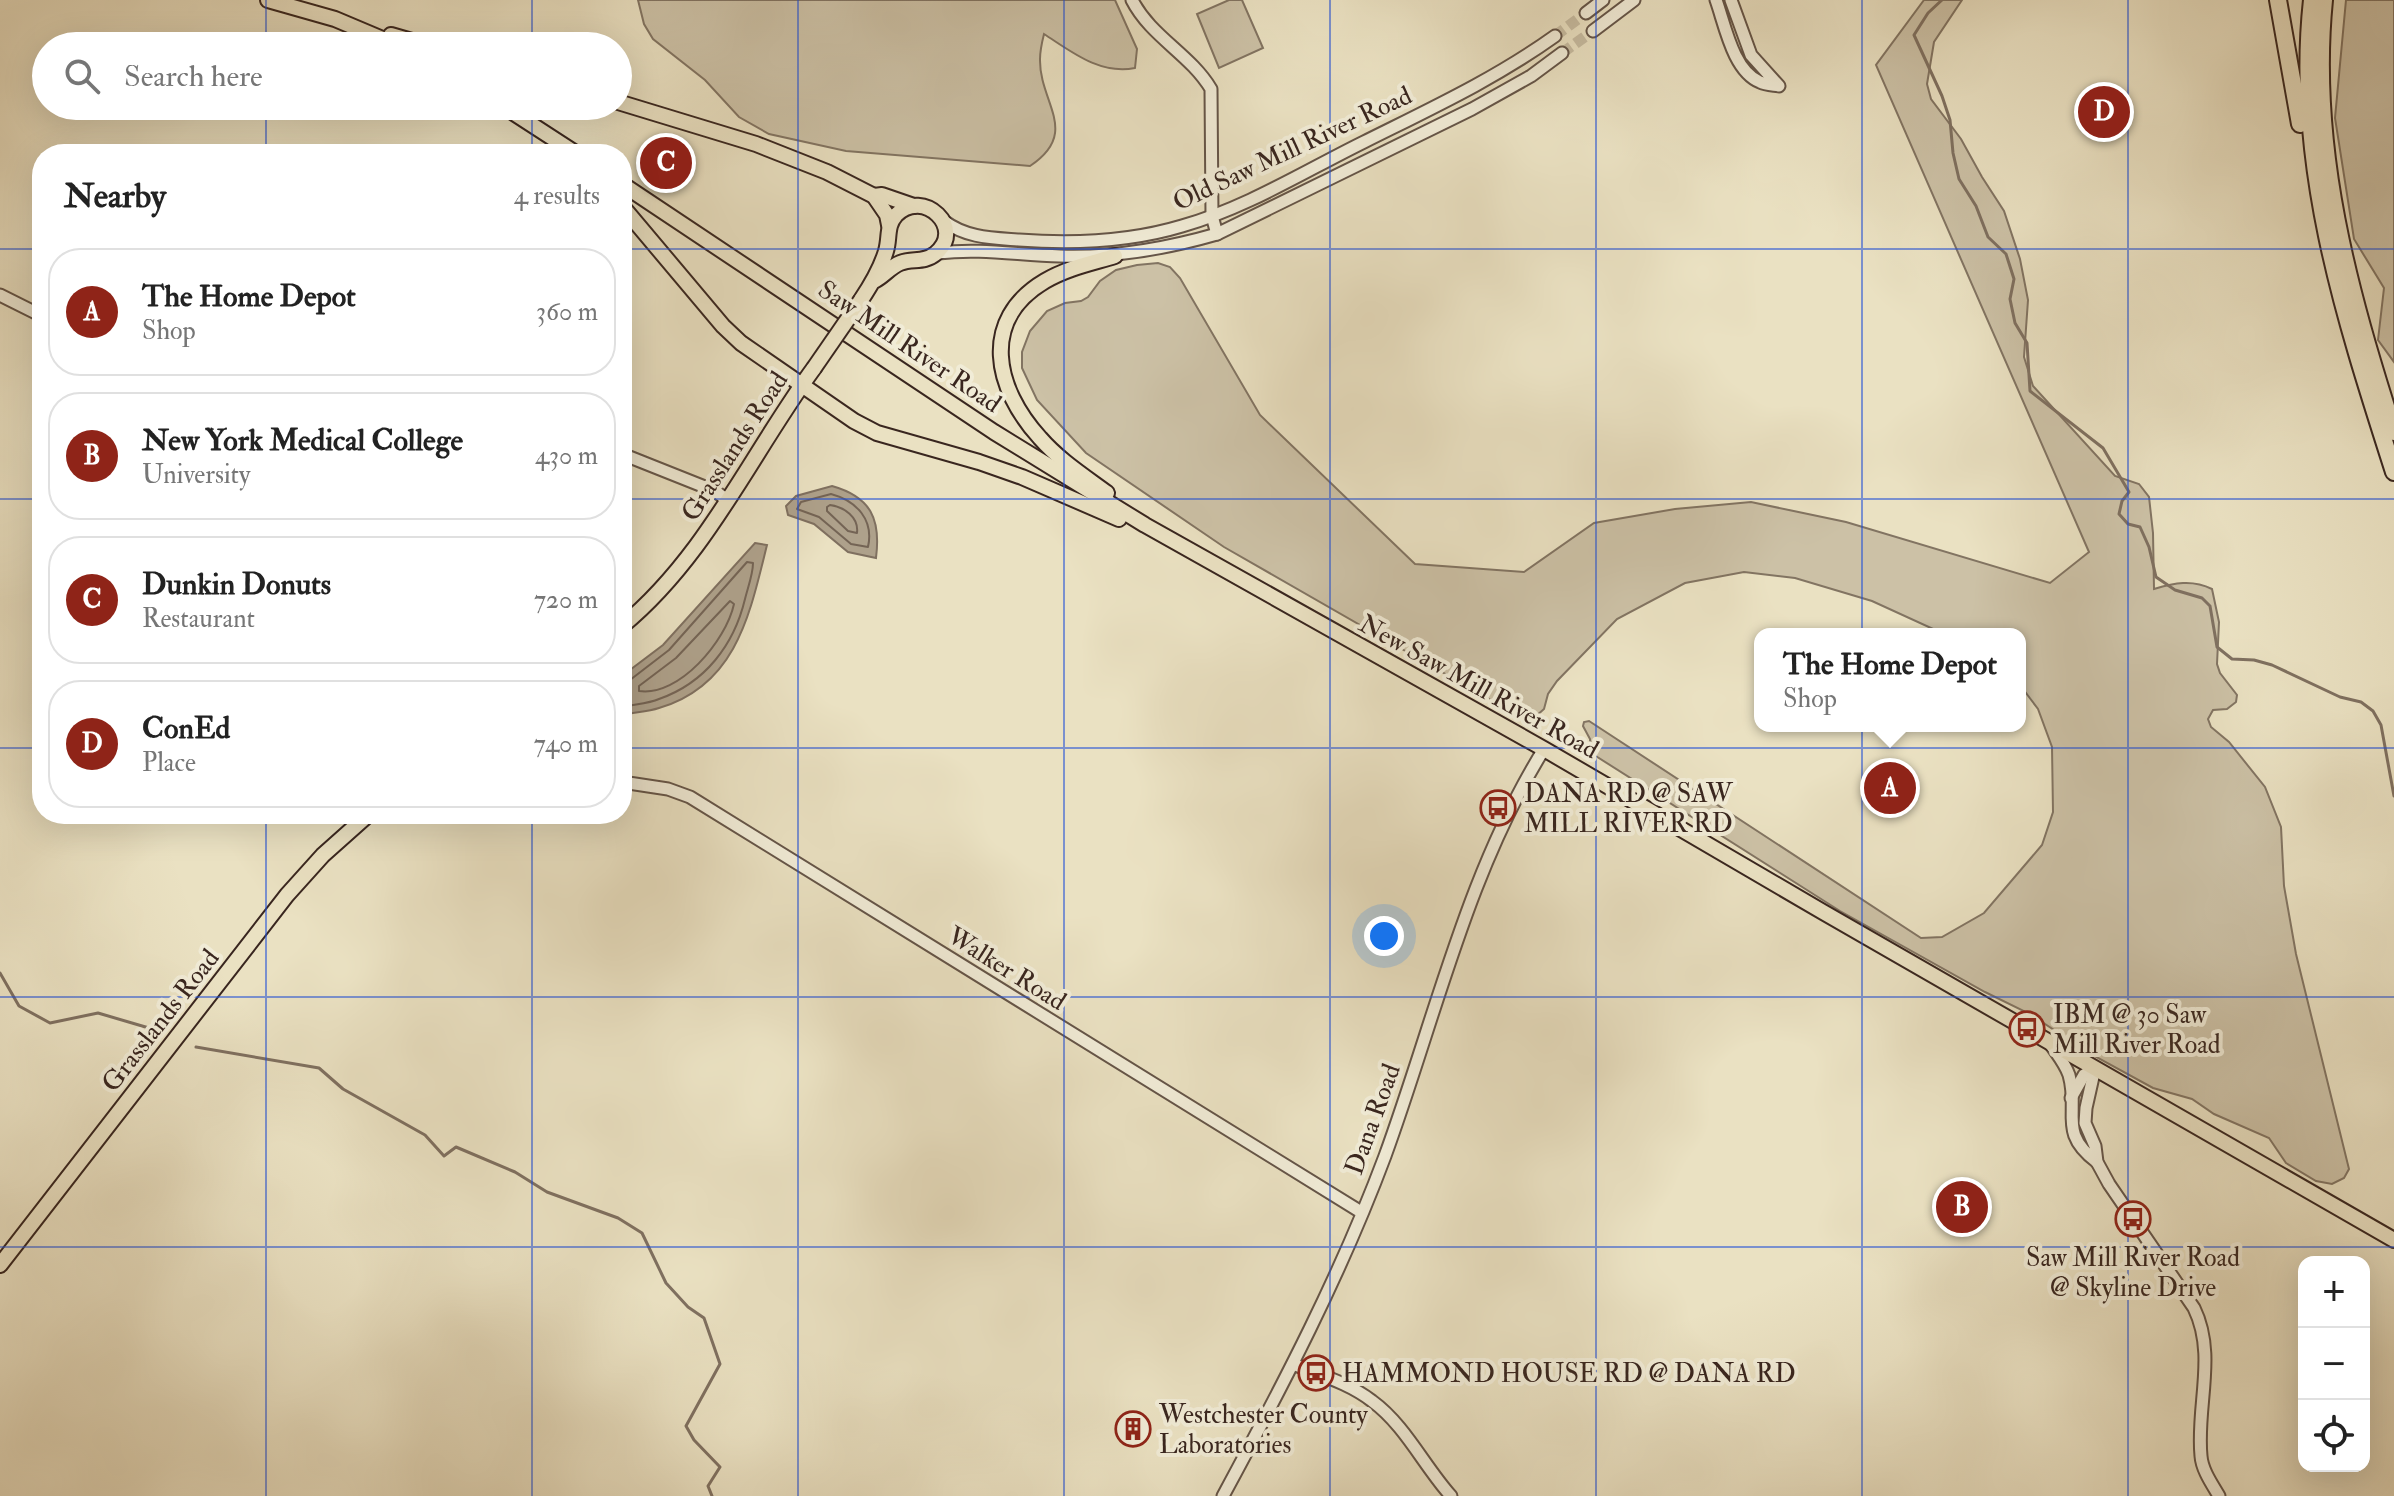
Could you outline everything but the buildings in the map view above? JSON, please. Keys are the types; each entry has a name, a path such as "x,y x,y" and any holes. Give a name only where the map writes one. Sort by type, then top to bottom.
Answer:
{"highway":[{"path":"2278,0 2307,168 2346,315 2394,472"},
{"path":"2312,0 2307,55 2308,108 2325,234"},
{"path":"2324,0 2320,88 2330,192 2353,295 2394,432"}],"main road":[{"path":"268,0 285,2 380,32"},
{"path":"335,19 366,32"},
{"name":"Old Saw Mill River Road","path":"632,106 794,157 874,196 882,195 914,206 929,207 944,221"},
{"path":"520,120 550,144"},
{"path":"524,120 561,144"},
{"name":"Saw Mill River Road","path":"632,191 994,432 1175,543"},
{"path":"874,196 887,215 889,225 888,241 874,281"},
{"path":"889,225 899,212 914,206"},
{"path":"632,218 723,326 741,343 854,421 877,433 1022,477 1175,543"},
{"path":"938,253 947,234 944,221"},
{"path":"888,241 901,255 911,260"},
{"name":"Old Saw Mill River Road","path":"874,281 899,263 924,260 938,253"},
{"path":"1115,256 1068,270 1044,281 1026,296 1011,313 1002,333 1000,355 1003,376 1012,400 1052,450 1175,543"},
{"name":"Grasslands Road","path":"632,617 657,595 702,539 874,281"},
{"name":"New Saw Mill River Road","path":"1175,543 1544,749 2048,1041"},
{"name":"Grasslands Road","path":"0,1265 287,895 323,855 358,824"},
{"path":"2048,1041 2394,1240"}],"street":[{"path":"1132,0 1144,21 1204,76 1211,89 1212,216 1217,234"},
{"path":"1586,13 1603,0"},
{"path":"1593,31 1634,0"},
{"path":"1716,0 1737,57 1747,73 1760,82 1779,86 1751,55 1731,0"},
{"name":"Old Saw Mill River Road","path":"944,221 977,237 1073,243 1141,235 1212,216 1459,96 1512,66 1555,36"},
{"name":"Old Saw Mill River Road","path":"938,253 993,250 1059,256 1115,256 1176,246 1217,234 1472,109 1531,76 1562,53"},
{"path":"0,295 32,311"},
{"path":"632,458 715,491 727,500"},
{"name":"Dana Road","path":"1223,1496 1338,1273 1384,1157 1490,855 1508,813 1544,749"},
{"name":"Walker Road","path":"632,784 668,789 690,797 1361,1212"},
{"path":"2048,1041 2070,1077 2072,1128 2082,1150 2097,1162"},
{"path":"2070,1099 2084,1075 2095,1068"},
{"path":"2095,1068 2085,1123 2095,1146 2097,1162 2194,1308 2200,1322 2205,1371 2201,1458 2219,1496"},
{"path":"1293,1364 1339,1382 1370,1399 1400,1429 1433,1477 1451,1496"}],"shaded area":[{"path":"638,0 1115,0 1137,49 1135,68 1098,65 1044,34 1041,75 1055,129 1053,141 1045,153 1030,166 846,151 769,134 739,117 705,80 653,39 644,24"},
{"path":"1229,0 1242,0 1263,48 1219,68 1197,14"},
{"path":"1924,0 1962,0 1934,42 1927,84 1931,99 1961,139 2004,211 2020,259 2028,300 2024,357 2033,386 2115,476 2139,484 2149,497 2154,589 2183,583 2212,589 2219,622 2217,664 2237,695 2236,702 2227,709 2213,710 2208,719 2211,727 2229,742 2265,787 2281,827 2284,886 2296,954 2349,1169 2344,1178 2332,1184 2316,1181 2286,1163 2269,1138 2214,1114 2192,1099 2153,1088 2087,1052 2030,1014 1840,911 1591,753 1590,739 1583,726 1584,722 1589,721 1921,938 1942,937 1984,913 2042,845 2053,812 2052,747 2038,709 2026,693 2026,628 1931,628 1872,601 1795,578 1744,572 1685,583 1617,619 1557,681 1548,694 1544,709 1535,717 1524,719 1224,547 1086,453 1037,400 1022,368 1022,352 1030,331 1047,311 1088,297 1100,281 1116,270 1158,263 1170,267 1180,278 1260,415 1415,564 1524,572 1594,523 1675,509 1751,502 1846,522 2050,583 2089,552 1876,65"},
{"path":"2346,0 2394,0 2394,362 2378,340 2384,288 2354,239 2335,118"}],"water":[{"path":"832,486 856,496 870,512 877,532 876,558 848,552 814,524 788,515 786,506 796,496"},
{"path":"755,543 767,545 746,620 723,664 706,682 685,697 654,709 632,713 632,668 663,645"}],"waterway":[{"path":"1942,0 1928,13 1914,35 1950,120 1959,179 1976,206 1988,237 2006,254 2014,279 2010,299 2015,323 2027,343 2030,391 2103,448 2129,492 2122,501 2119,514 2128,524 2140,527 2149,547 2156,577 2175,590 2202,598 2210,606 2217,647 2232,659 2272,665 2340,697 2361,702 2373,711 2381,725 2394,796"},
{"path":"0,973 19,1006 50,1023 98,1013 149,1028"},
{"path":"196,1047 319,1068 343,1089 425,1135 444,1156 456,1147 515,1172 547,1192 618,1218 642,1233 666,1283 688,1307 704,1318 720,1364 686,1426 694,1440 720,1467 708,1486 712,1496"}],"tunnel":[{"path":"1555,36 1586,13"},
{"path":"1562,53 1593,31"}],"place":[{"name":"ConEd","path":"2104,112"},
{"name":"Dunkin Donuts","path":"666,163"},
{"name":"The Home Depot","path":"1890,788"},
{"name":"DANA RD @ SAW MILL RIVER RD","path":"1498,808"},
{"name":"IBM @ 30 Saw Mill River Road","path":"2027,1029"},
{"name":"New York Medical College","path":"1962,1207"},
{"name":"Saw Mill River Road @ Skyline Drive","path":"2133,1219"},
{"name":"HAMMOND HOUSE RD @ DANA RD","path":"1316,1373"},
{"name":"Westchester County Laboratories","path":"1133,1429"}]}
